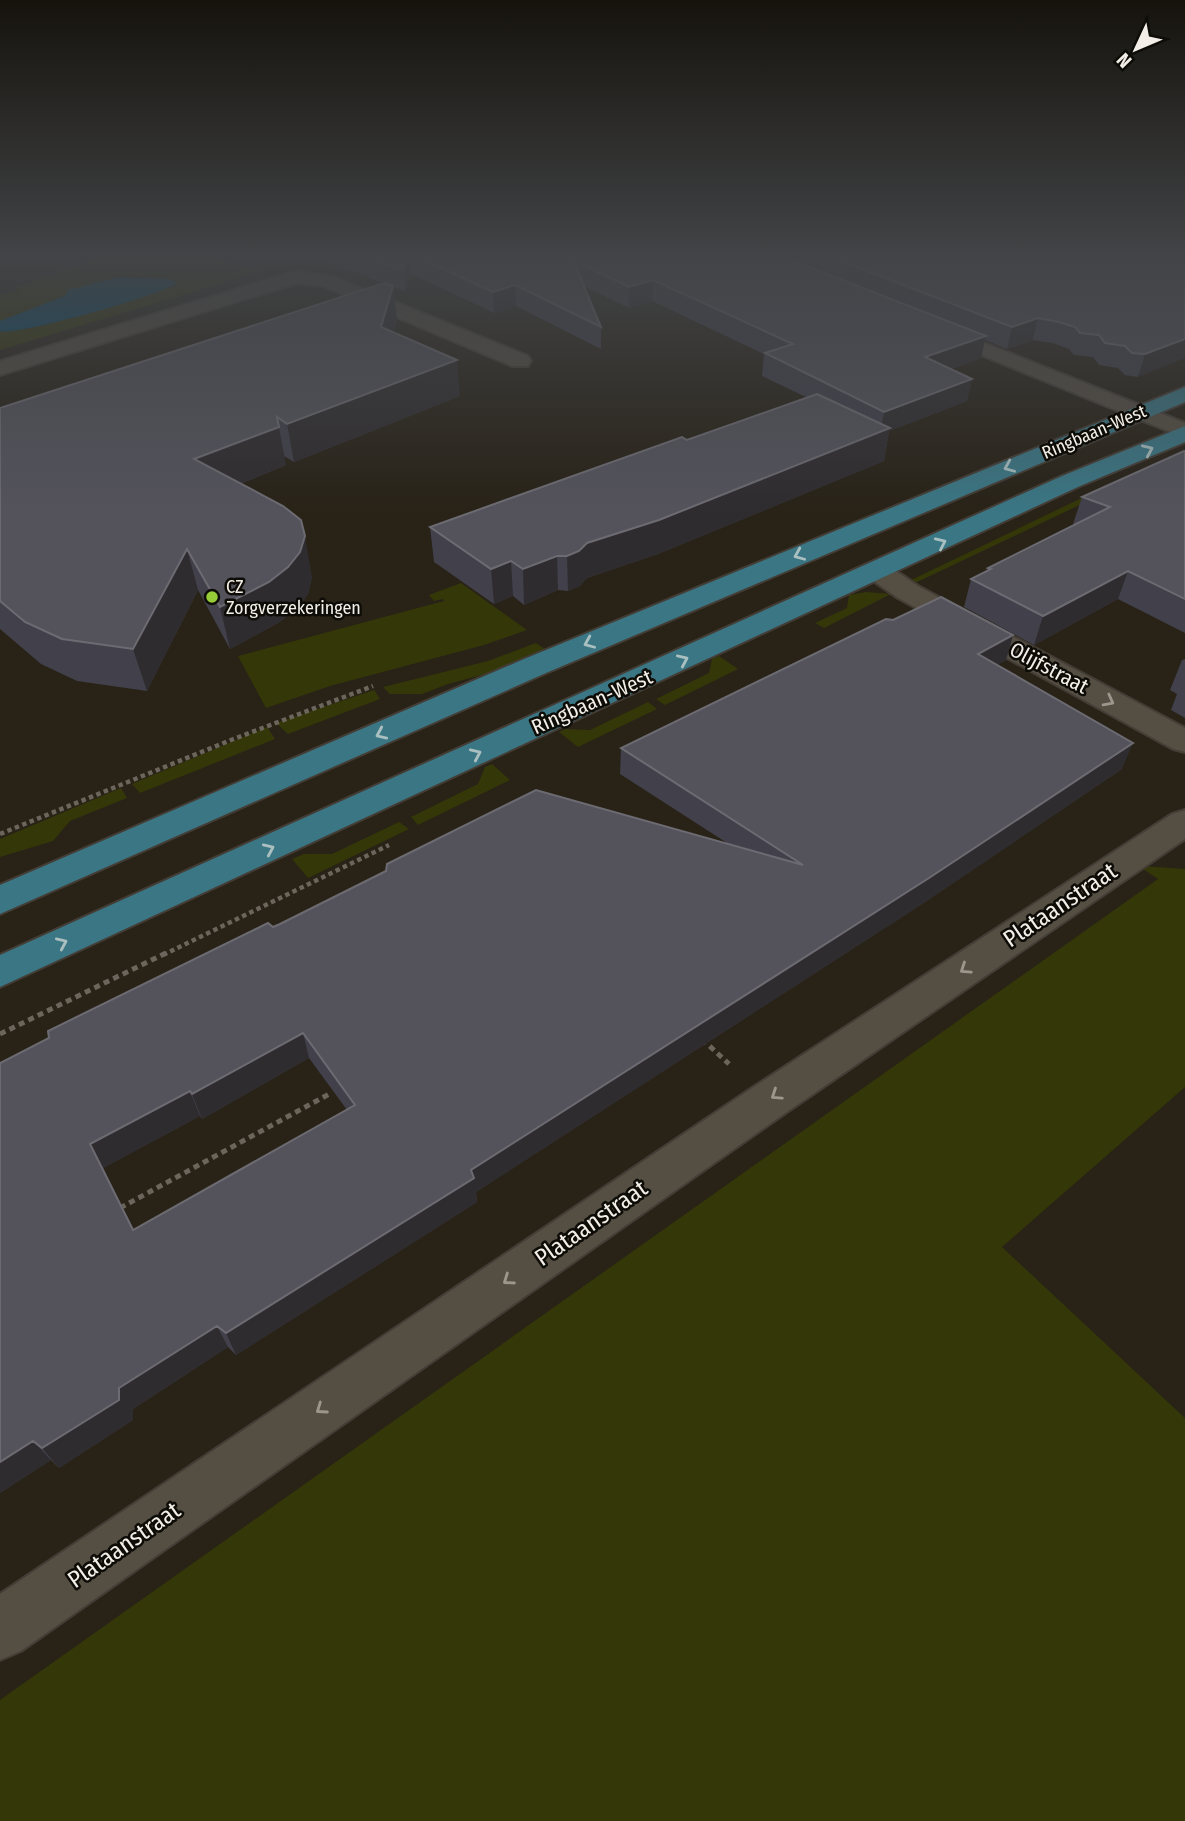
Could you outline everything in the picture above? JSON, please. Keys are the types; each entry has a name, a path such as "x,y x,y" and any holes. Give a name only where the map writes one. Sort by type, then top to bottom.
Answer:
{"main road":[{"name":"Ringbaan-West","path":"0,900 547,661 1185,394"},
{"name":"Ringbaan-West","path":"0,972 879,572 1071,481 1185,432"}],"street":[{"path":"0,368 85,342"},
{"path":"474,342 520,361"},
{"path":"966,342 1185,432"},
{"name":"Olijfstraat","path":"879,572 908,592 1185,742"},
{"name":"Plataanstraat","path":"0,1630 768,1101 1185,822"}],"path":[{"path":"700,1038 768,1101"},
{"path":"118,1209 331,1093"}],"green space":[{"path":"0,342 27,342 0,350"},
{"path":"1143,475 913,584 909,581 1113,483"},
{"path":"461,583 527,630 484,645 330,686 266,708 238,656 444,601 434,601 429,595"},
{"path":"866,592 891,594 824,628 815,623 847,608 849,595"},
{"path":"536,643 549,652 546,658 448,684 422,694 390,694 383,687 488,661"},
{"path":"719,656 738,669 665,705 656,699 709,673 712,659"},
{"path":"374,690 380,699 288,734 276,723"},
{"path":"648,702 657,709 578,747 559,732 565,729 590,730"},
{"path":"267,727 275,739 140,793 132,784"},
{"path":"492,764 510,780 418,825 411,817 478,784 485,767"},
{"path":"121,788 127,798 70,821 53,841 0,857 0,839"},
{"path":"399,822 409,829 308,878 292,859 304,854 332,854"},
{"path":"1140,867 1185,869 1185,1087 1002,1247 1185,1418 1185,1821 0,1821 0,1700 1158,879"}],"building":[{"path":"203,342 415,342 457,360 287,424 277,417 279,427 194,459 283,506 301,520 305,536 300,552 288,567 269,582 220,607 187,549 133,649 62,639 25,622 0,601 0,408"},
{"path":"789,342 969,342 925,357 972,379 884,412 765,353 793,344"},
{"path":"1177,342 1145,354 1132,353 1125,346 1105,343"},
{"path":"817,394 890,428 659,520 587,543 579,551 567,556 557,556 523,569 511,561 491,569 430,527 682,437 687,440"},
{"path":"1185,451 1185,599 1128,571 1043,616 971,579 1110,507 1082,497"},
{"path":"941,597 1013,635 978,654 1133,743 929,878 471,1170 474,1178 226,1333 217,1326 119,1388 119,1400 42,1448 33,1441 0,1462 0,1063 49,1038 48,1031 268,923 273,927 280,924 386,871 387,864 536,790 803,865 621,748 886,619 893,620","holes":["303,1033 355,1105 133,1230 90,1144 190,1091 192,1094"]}],"place":[{"name":"CZ Zorgverzekeringen","path":"212,597"}]}
